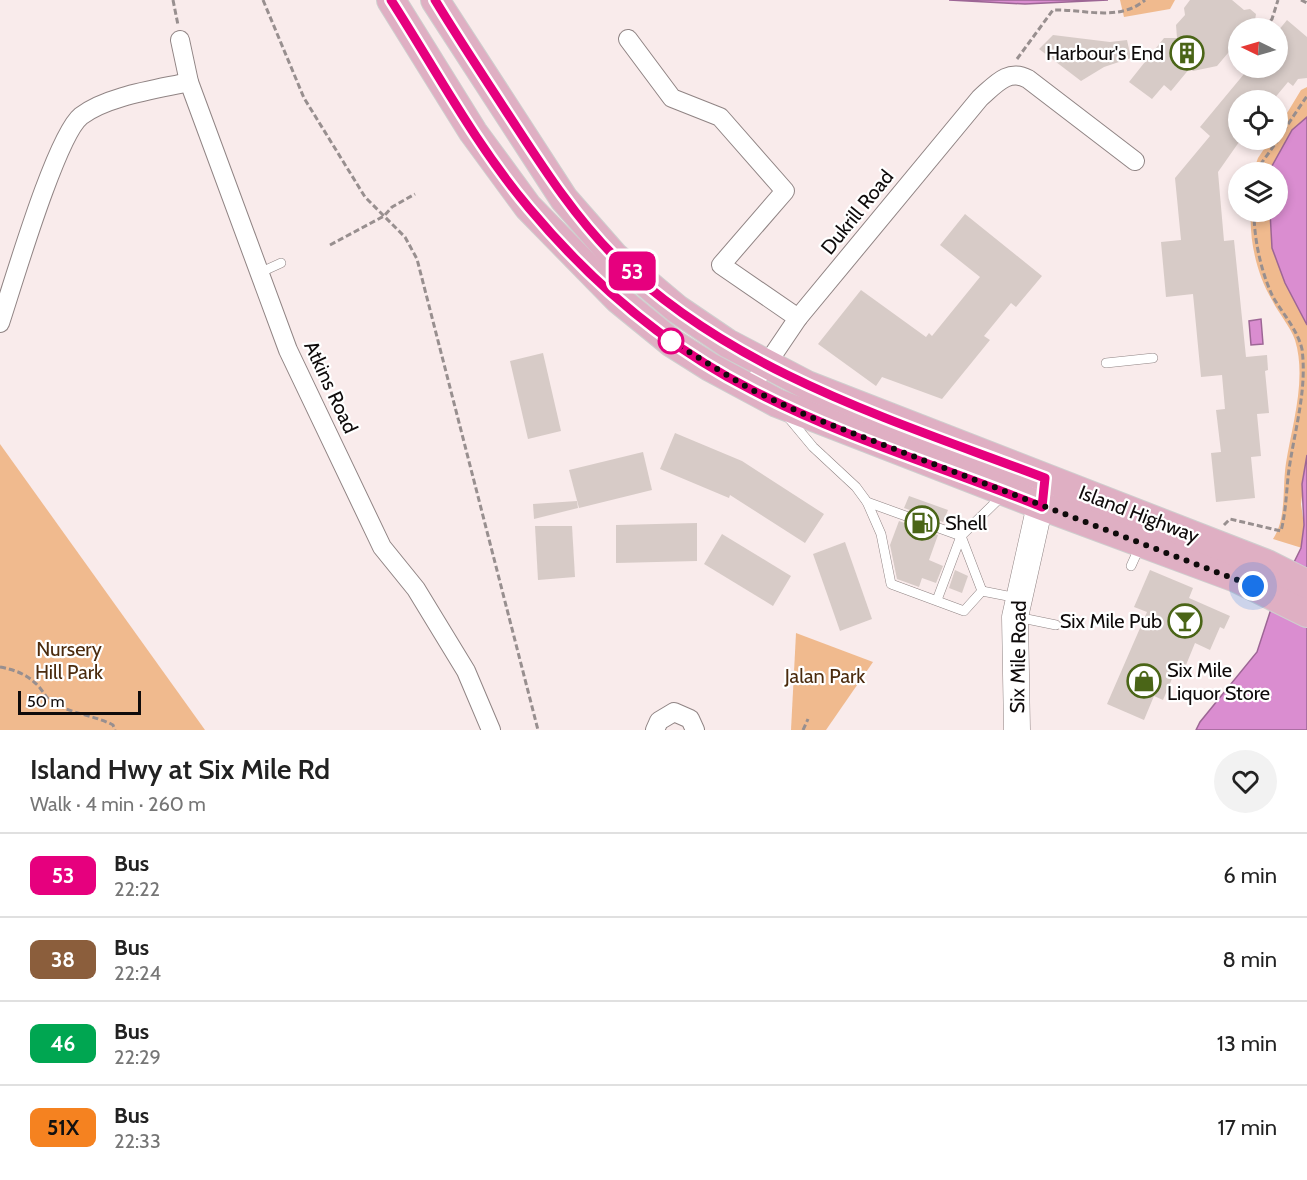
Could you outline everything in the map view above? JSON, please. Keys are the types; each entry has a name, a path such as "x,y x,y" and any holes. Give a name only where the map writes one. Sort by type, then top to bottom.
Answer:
{"main road":[{"name":"Island Highway","path":"391,0 473,132 528,207 574,257 648,325 710,367 777,403 1042,507 1136,554 1240,567 1307,584"},
{"name":"Island Highway","path":"435,0 564,198 614,256 677,309 727,343 827,393 1045,478 1240,567 1307,613"},
{"name":"Six Mile Road","path":"1017,730 1017,608 1042,507 1045,478"}],"street":[{"path":"628,39 672,98 720,117 784,191 722,265 798,318"},
{"name":"Atkins Road","path":"180,40 189,82 288,350 382,547 416,589 466,670 491,730"},
{"name":"Dukrill Road","path":"750,389 798,318 980,98 1004,77 1012,74 1028,79 1135,161"},
{"path":"0,323 62,142 81,116 121,97 189,82"},
{"path":"656,730 659,721 674,712 690,719 695,730"}],"lane":[{"path":"258,273 281,263"},
{"path":"1106,363 1153,358"},
{"path":"777,403 813,447 856,487 867,502 881,534 891,584 964,611 982,591"},
{"path":"937,600 961,536 1006,492"},
{"path":"867,502 961,536 982,591 1056,625"}],"path":[{"path":"173,0 180,40"},
{"path":"263,0 304,98 365,197 405,237 417,259 538,730"},
{"path":"1019,55 1053,10 1100,13 1128,11 1143,0"},
{"path":"1272,18 1278,0"},
{"path":"1301,0 1307,3"},
{"path":"1288,124 1307,96"},
{"path":"330,245 384,216 392,207 416,194"},
{"path":"1230,519 1281,531 1286,511 1290,461 1301,421 1305,375 1298,336 1269,288 1258,248 1255,222"},
{"path":"0,667 18,670 39,686 50,701 68,710 101,718 113,725 115,730"},
{"path":"803,730 808,719"}],"green space":[{"path":"1120,0 1175,0 1170,9 1124,17"},
{"path":"1307,87 1307,117 1292,130 1288,137 1288,111 1301,90"},
{"path":"1263,150 1281,150 1274,162 1257,162"},
{"path":"1251,222 1271,222 1272,248 1285,283 1307,325 1307,455 1301,504 1304,525 1302,548 1273,539 1282,512 1286,463 1300,370 1295,340 1258,269"},
{"name":"Nursery Hill Park","path":"0,444 205,730 0,730"},
{"name":"Jalan Park","path":"796,633 873,662 826,730 791,730"}],"shaded area":[{"path":"949,0 1108,0 1025,4"},
{"path":"1307,117 1307,325 1285,283 1272,248 1271,222 1288,222 1288,162 1274,162 1281,150 1288,150 1288,137 1292,130"},
{"path":"1261,319 1263,344 1251,345 1249,321"},
{"path":"1307,455 1307,730 1196,730 1257,652 1271,609 1301,548 1304,525 1302,484"}],"building":[{"name":"Harbour's End","path":"1190,0 1232,0 1244,10 1250,9 1256,14 1255,18 1228,18 1228,53 1217,66 1193,71 1190,68 1171,91 1164,85 1152,99 1129,82 1164,38 1177,38 1176,25 1185,15 1184,8"},
{"path":"1288,21 1307,37 1307,78 1298,79 1293,86 1288,82 1281,90 1231,90 1241,78 1288,78"},
{"path":"1053,35 1110,42 1127,40 1131,58 1104,67 1081,81 1039,49"},
{"path":"1228,93 1228,150 1233,150 1218,172 1224,241 1234,240 1246,357 1267,355 1268,370 1265,371 1269,413 1257,414 1261,456 1251,457 1255,498 1216,502 1211,453 1221,452 1216,410 1225,409 1222,375 1201,377 1193,294 1166,297 1161,242 1181,240 1175,178 1210,136 1200,127"},
{"path":"965,214 1042,276 1016,307 1011,303 984,336 990,340 942,399 882,377 876,386 818,344 861,290 926,337 929,333 932,336 980,277 940,245"},
{"path":"543,353 561,431 528,439 510,361"},
{"path":"675,433 742,461 824,514 805,543 730,495 729,498 660,469"},
{"path":"643,452 652,490 579,508 569,470"},
{"path":"909,496 948,510 943,522 904,508"},
{"path":"577,501 578,508 534,519 533,504"},
{"path":"899,521 938,535 929,560 943,566 936,583 922,578 919,587 897,579 890,545"},
{"path":"697,523 697,561 616,563 616,525"},
{"path":"535,526 572,526 575,577 538,580"},
{"path":"722,534 791,576 773,606 704,564"},
{"path":"845,542 872,619 840,631 813,554"},
{"path":"955,570 968,576 962,593 949,588"},
{"name":"Six Mile Pub","path":"1150,570 1193,588 1189,598 1230,616 1224,629 1220,627 1210,650 1195,643 1186,665 1179,662 1163,700 1154,696 1144,720 1107,704 1147,612 1134,607"}],"bus line":[{"name":"53","path":"391,0 473,132 528,207 574,257 648,325 710,367 777,403 1042,507 1045,478 807,385 727,343 677,309 614,256 564,198 435,0"}],"place":[{"name":"Harbour's End","path":"1187,53"},
{"name":"Shell","path":"922,523"},
{"name":"Six Mile Pub","path":"1185,621"},
{"name":"Six Mile Liquor Store","path":"1144,681"}],"route":[{"path":"671,341 710,367 777,403 1042,507 1253,586"}]}
